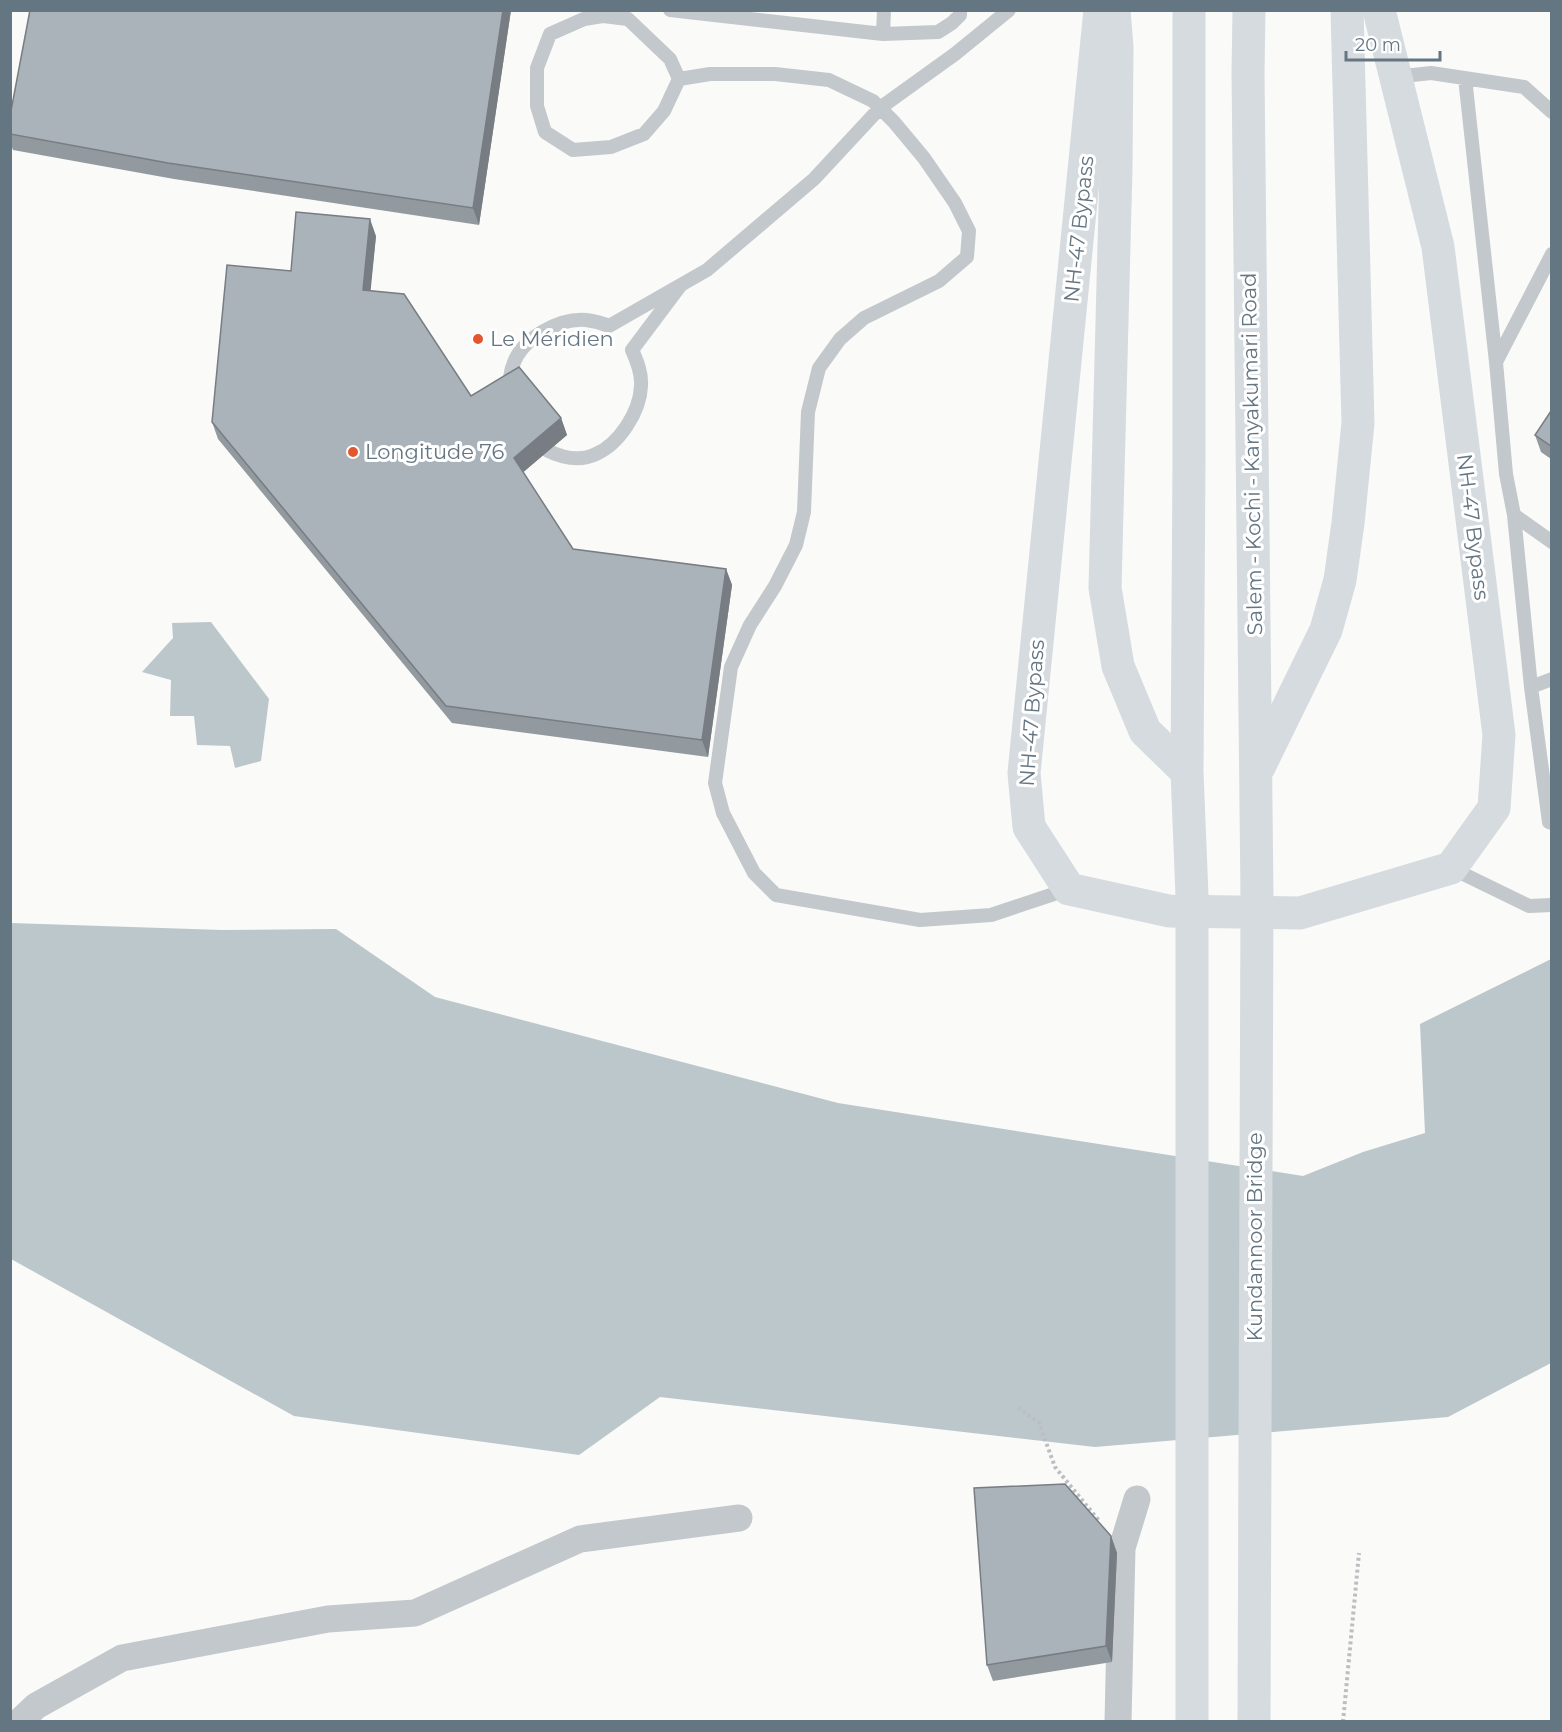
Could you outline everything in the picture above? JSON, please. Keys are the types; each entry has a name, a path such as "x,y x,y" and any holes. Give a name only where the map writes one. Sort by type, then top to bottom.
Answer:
{"main road":[{"name":"NH-47 Bypass","path":"1069,888 1029,827 1024,773 1100,10"},
{"path":"1114,10 1117,47 1116,169 1105,588 1118,666 1145,731 1187,772"},
{"path":"1189,10 1187,772 1192,896 1192,1722"},
{"name":"Salem - Kochi - Kanyakumari Road","path":"1249,10 1257,898"},
{"path":"1256,772 1326,630 1340,580 1348,523 1358,423 1347,10"},
{"name":"NH-47 Bypass","path":"1378,10 1438,247 1499,735 1494,808 1451,868"},
{"path":"1069,888 1169,911 1300,913 1451,868"},
{"name":"Kundannoor Bridge","path":"1254,1722 1257,898"}],"street":[{"path":"1118,1722 1122,1548 1137,1499"},
{"path":"33,1716 122,1658 328,1619 415,1613 580,1539 739,1518"}],"lane":[{"path":"670,10 725,14 883,34 938,32 952,23 960,15 960,10"},
{"path":"801,25 802,10"},
{"path":"883,34 884,10"},
{"path":"512,407 509,396 513,363 532,339 553,327 571,322 584,320 609,326 707,270 814,179 880,108 955,54 1009,10"},
{"path":"629,15 670,59 679,79 664,111 644,134 611,147 573,150 545,132 537,106 537,68 550,34 584,19 629,15"},
{"path":"1395,77 1431,73 1524,87 1551,112"},
{"path":"679,79 710,74 775,74 829,80 873,101 924,158 955,203 969,231 967,257 939,281 864,318 840,339 819,368 808,412 804,512 796,544 775,586 750,625 731,668 716,783 723,813 754,873 776,895 920,920 991,915 1069,888"},
{"path":"1465,78 1506,474 1514,515 1531,687 1549,822 1551,823"},
{"path":"1496,362 1551,254"},
{"path":"525,430 543,449 570,458 595,455 617,438 630,420 641,386 639,367 632,350 680,286"},
{"path":"1514,515 1551,542"},
{"path":"1531,687 1551,679"},
{"path":"1451,868 1529,906 1551,905"}],"path":[{"path":"1018,1408 1039,1423 1055,1467 1122,1548"},
{"path":"1343,1722 1359,1553"}],"shaded area":[{"path":"211,622 269,699 261,761 235,768 230,746 197,745 194,716 170,716 171,680 142,672 173,638 172,623"},
{"path":"11,923 222,930 336,929 435,997 838,1103 1303,1176 1363,1152 1425,1133 1420,1024 1551,959 1551,1363 1448,1417 1095,1447 660,1397 579,1455 294,1416 11,1259"}],"building":[{"path":"30,10 503,10 473,208 168,163 10,134 10,116"},
{"name":"Le Méridien","path":"296,212 370,219 363,290 404,294 471,396 519,367 561,418 514,458 573,549 726,569 702,740 446,706 212,422 227,265 291,271"},
{"path":"1551,411 1551,446 1535,435"},
{"path":"1065,1484 1111,1536 1106,1646 987,1665 974,1488"}],"place":[{"name":"Le Méridien","path":"478,339"},
{"name":"Longitude 76","path":"353,452"}]}
